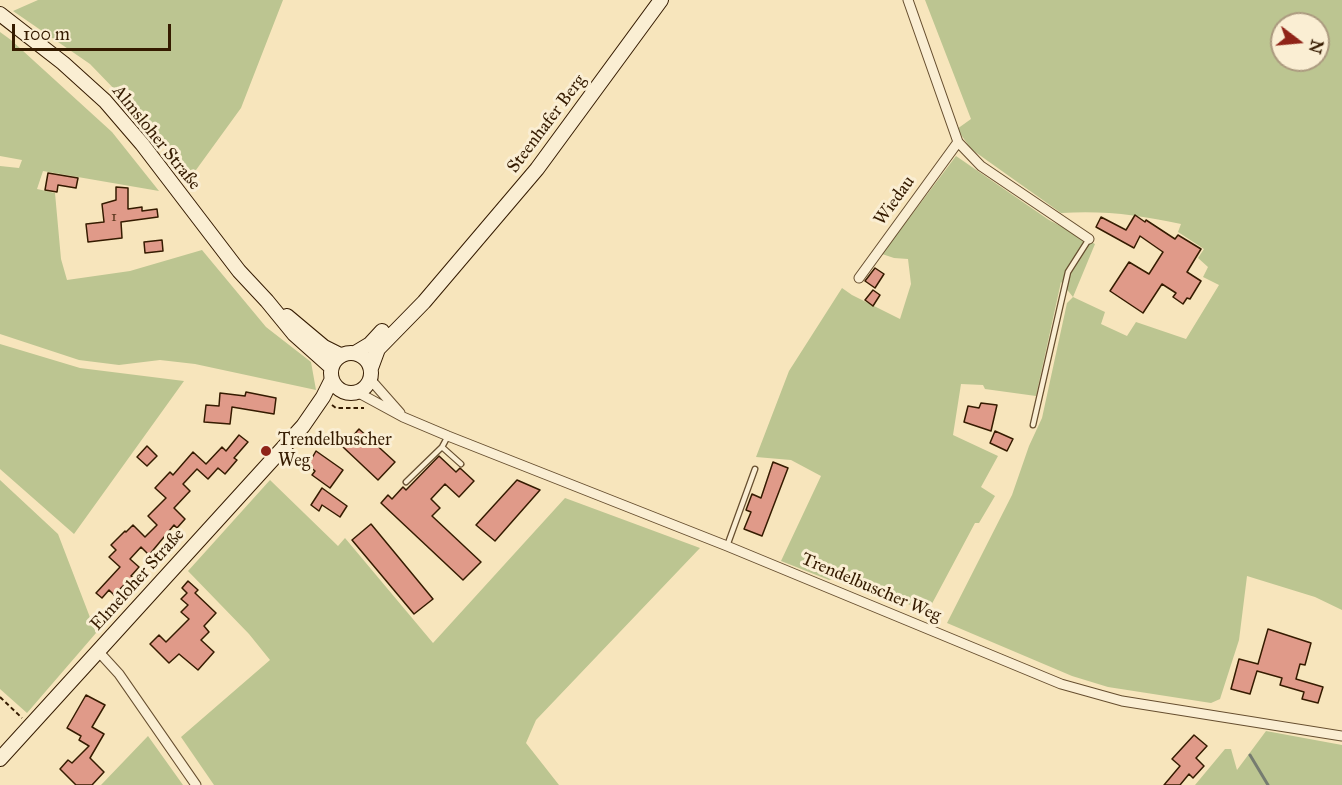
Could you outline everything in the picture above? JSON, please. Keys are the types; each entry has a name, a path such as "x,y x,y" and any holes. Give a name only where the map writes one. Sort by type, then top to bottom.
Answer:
{"street":[{"name":"Steenhafer Berg","path":"371,374 378,349 424,302 552,150 662,0"},
{"path":"908,0 958,142 981,166 1089,239"},
{"name":"Almsloher Straße","path":"0,14 63,63 105,101 142,144 239,271 294,334 332,373"},
{"name":"Wiedau","path":"859,279 958,142"},
{"name":"Steenhafer Berg","path":"355,353 370,344 418,295 454,264"},
{"name":"Almsloher Straße","path":"267,301 324,347 340,356"},
{"path":"355,353 363,356 371,374 366,387 351,392 335,386 332,373 340,356 355,353"},
{"name":"Elmeloher Straße","path":"0,759 303,426 323,397 332,373"},
{"name":"Trendelbuscher Weg","path":"371,374 403,417"},
{"name":"Trendelbuscher Weg","path":"351,392 448,436 727,546 1061,684 1122,701 1342,736"},
{"name":"Elmeloher Straße","path":"303,426 351,392"},
{"path":"98,651 119,674 196,785"}],"lane":[{"path":"1033,425 1068,272 1089,239"},
{"path":"406,482 442,447 448,436"},
{"path":"442,447 461,464"},
{"path":"727,546 755,469"}],"path":[{"path":"0,697 31,726"}],"green space":[{"path":"38,0 283,0 241,108 188,181 147,123 90,64 13,11"},
{"path":"925,0 1342,0 1342,610 1315,597 1247,576 1239,640 1220,699 1211,703 1108,687 1072,676 947,623 1012,495 1029,446 1042,418 1067,303 1073,297 1105,312 1101,324 1127,336 1136,322 1186,339 1219,285 1203,277 1208,267 1198,258 1204,249 1178,232 1181,224 1121,214 1061,213 971,149 957,129 971,119"},
{"path":"0,32 112,132 159,191 43,171 37,189 55,193 61,259 67,280 130,271 202,250 266,327 311,362 316,390 195,364 160,360 119,365 79,360 0,334 0,166 19,168 22,160 0,156"},
{"path":"956,156 1049,220 1095,244 1073,297 1061,282 1036,396 985,389 983,385 961,384 953,435 998,456 981,487 995,496 979,523 975,523 927,613 847,575 829,580 781,561 821,476 791,460 756,457 789,371 842,288 900,319 911,284 908,259 882,254"},
{"path":"0,344 80,368 184,381 74,534 0,469"},
{"path":"0,480 58,534 96,633 27,713 0,689"},
{"path":"270,480 338,546 345,538 433,643 565,498 700,548 536,720 526,743 559,785 214,785 181,737 270,660 249,634 188,571"},
{"path":"1266,731 1342,745 1342,785 1195,785 1225,749 1231,749 1237,770"},
{"path":"148,736 183,785 101,785"}],"building":[{"path":"48,173 78,178 76,188 58,185 57,192 45,190"},
{"path":"116,187 128,188 128,209 142,207 142,211 157,209 158,217 121,222 122,238 88,242 86,224 104,222 102,204 116,200"},
{"path":"1135,215 1175,239 1178,235 1201,249 1187,272 1201,281 1190,299 1187,298 1183,304 1173,297 1176,293 1162,284 1143,313 1110,291 1129,262 1149,274 1163,252 1140,236 1134,248 1096,227 1101,217 1126,230"},
{"path":"162,240 163,251 145,253 144,242"},
{"path":"875,268 884,274 875,288 865,281"},
{"path":"873,290 880,295 873,306 865,300"},
{"path":"246,392 276,398 274,414 232,407 230,424 204,422 206,405 219,406 220,393 245,396"},
{"path":"981,403 997,405 991,431 964,422 968,406 979,408"},
{"path":"359,429 395,462 378,480 343,447"},
{"path":"995,431 1013,439 1007,451 990,443"},
{"path":"239,435 248,442 234,458 237,460 225,474 218,468 208,479 197,469 183,484 190,491 174,508 185,519 177,528 174,525 149,555 141,547 130,559 139,567 131,576 139,583 134,589 127,582 114,595 109,590 102,598 96,593 120,567 109,557 116,550 111,545 133,525 145,537 157,525 148,516 166,498 155,488 170,472 173,475 193,452 206,464 222,447 226,451"},
{"path":"147,446 157,456 147,466 137,457"},
{"path":"316,451 343,470 330,488 312,475 315,471 308,465"},
{"path":"439,456 456,472 460,468 474,481 459,497 445,484 431,499 440,508 432,516 481,562 463,580 381,503 388,495 392,499 403,487 406,490"},
{"path":"773,462 788,468 762,536 744,529 751,512 746,510 752,494 761,498"},
{"path":"517,480 540,490 495,541 476,525"},
{"path":"322,488 347,506 340,517 322,505 319,511 311,505"},
{"path":"371,524 433,599 414,614 352,540"},
{"path":"188,581 198,590 195,593 216,613 204,626 209,632 201,640 214,652 198,670 179,654 169,663 150,644 159,635 166,642 189,619 181,612 188,605 181,599 187,593 182,588"},
{"path":"1268,629 1311,643 1305,665 1300,664 1296,679 1323,687 1318,703 1302,699 1304,692 1280,685 1282,678 1257,671 1250,694 1231,689 1239,659 1258,664"},
{"path":"86,695 105,705 92,727 104,734 90,758 104,772 92,785 76,785 60,769 68,760 72,763 89,746 79,740 81,736 67,728"},
{"path":"1194,735 1207,746 1196,758 1204,766 1193,778 1189,774 1180,785 1164,785 1180,766 1172,759"}],"waterway":[{"path":"1250,755 1268,785"}],"place":[{"name":"Trendelbuscher Weg","path":"266,451"}]}
